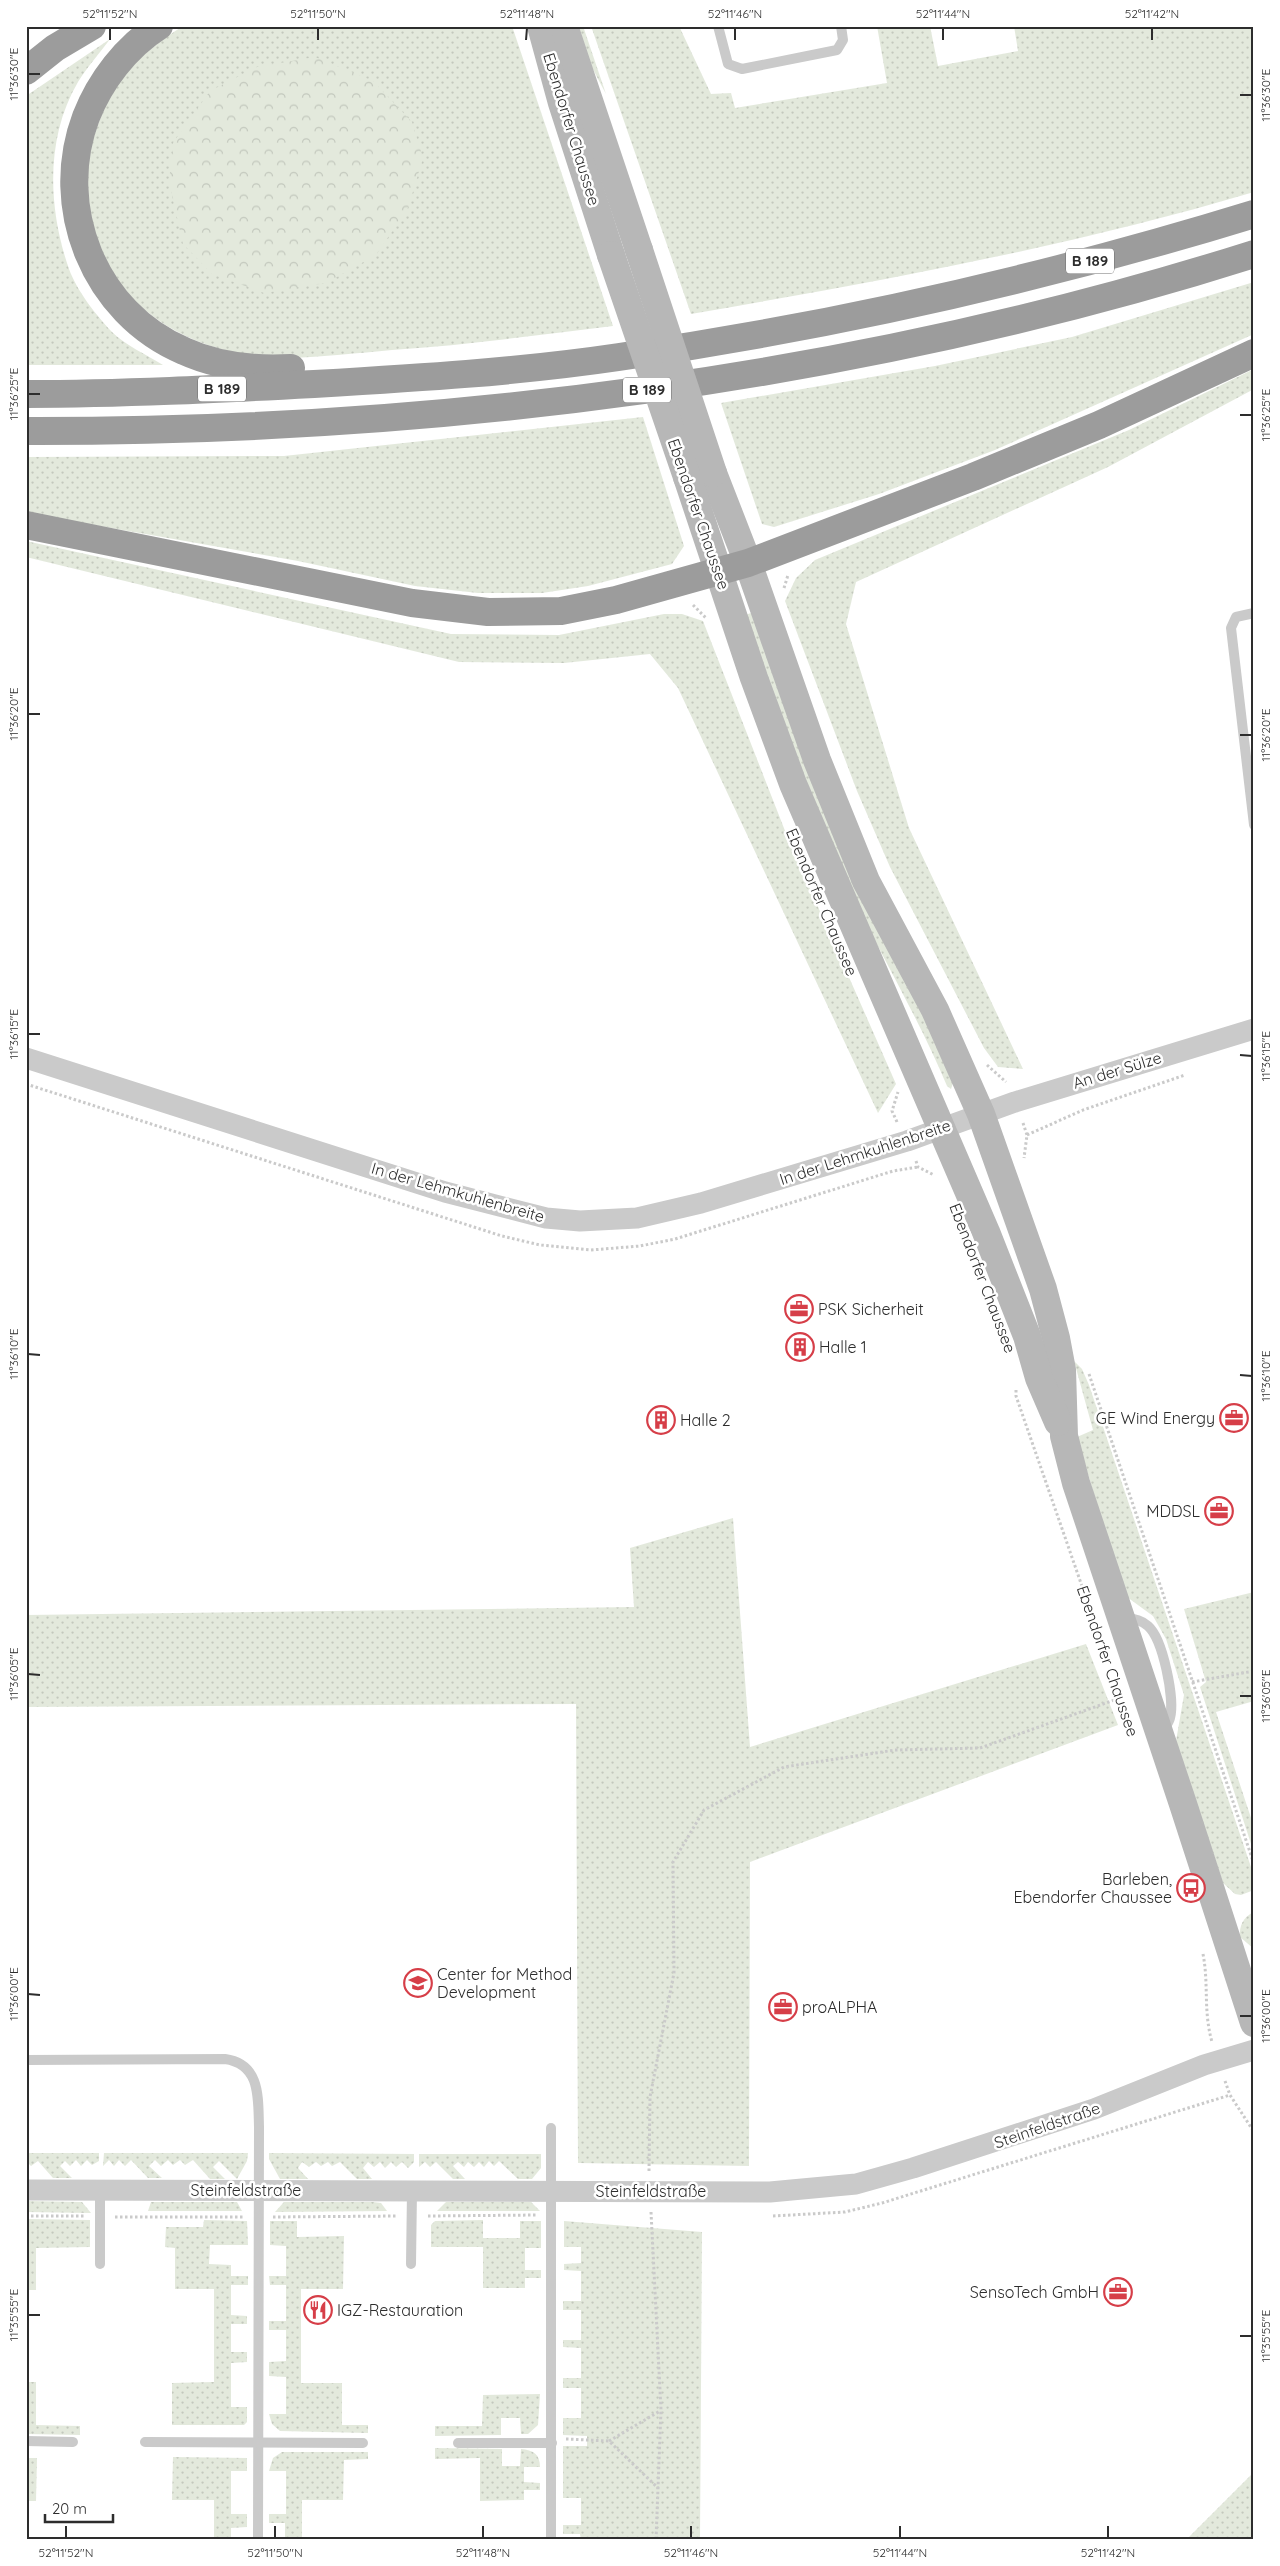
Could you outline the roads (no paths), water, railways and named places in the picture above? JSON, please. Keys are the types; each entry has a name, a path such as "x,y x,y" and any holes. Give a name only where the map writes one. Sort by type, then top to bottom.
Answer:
{"highway":[{"path":"26,71 55,48 92,26"},
{"path":"159,26 132,48 102,84 81,131 75,158 75,208 80,231 86,251 110,294 126,311 155,336 184,352 209,360 266,370 368,364 418,378"},
{"name":"B 189","path":"26,394 124,394 418,378 617,357 817,324 1043,274 1162,242 1254,214"},
{"name":"B 189","path":"26,430 110,431 283,425 488,409 622,393 717,379 937,337 1051,311 1254,254"},
{"path":"26,526 412,603 488,612 561,611 616,600 719,573 748,563 1063,440 1225,368 1254,353"}],"main road":[{"name":"Ebendorfer Chaussee","path":"541,26 562,103 612,255 700,475 748,563 817,760 866,881 936,1010 980,1114 1043,1289 1056,1338 1062,1370 1064,1436"},
{"name":"Ebendorfer Chaussee","path":"564,26 639,250 700,475 719,573 793,784 942,1128 1010,1293 1027,1336 1039,1378 1064,1436 1076,1483 1254,2023"}],"street":[{"name":"An der Sülze","path":"980,1114 1254,1029"},
{"name":"In der Lehmkuhlenbreite","path":"26,1058 446,1192 546,1218 610,1221 645,1217 702,1203 907,1140 980,1114"},
{"name":"Steinfeldstraße","path":"26,2190 770,2192 856,2184 979,2148 1078,2115 1218,2060 1254,2050"}],"lane":[{"path":"718,26 728,64 742,69 838,50 843,40 841,26"},
{"path":"1254,613 1236,617 1230,628 1254,825"},
{"path":"26,2060 225,2059 238,2061 251,2074 258,2096 258,2540"},
{"path":"551,2128 552,2540"},
{"path":"100,2190 100,2264"},
{"path":"411,2264 412,2191"},
{"path":"26,2441 73,2442"},
{"path":"458,2443 552,2441"},
{"path":"145,2442 362,2443"}],"place":[{"name":"PSK Sicherheit","path":"799,1309"},
{"name":"Halle 1","path":"800,1347"},
{"name":"GE Wind Energy","path":"1234,1418"},
{"name":"Halle 2","path":"661,1420"},
{"name":"MDDSL","path":"1219,1511"},
{"name":"Barleben, Ebendorfer Chaussee","path":"1191,1888"},
{"name":"Center for Method Development","path":"418,1983"},
{"name":"proALPHA","path":"783,2007"},
{"name":"SensoTech GmbH","path":"1118,2292"},
{"name":"IGZ-Restauration","path":"318,2310"}]}
